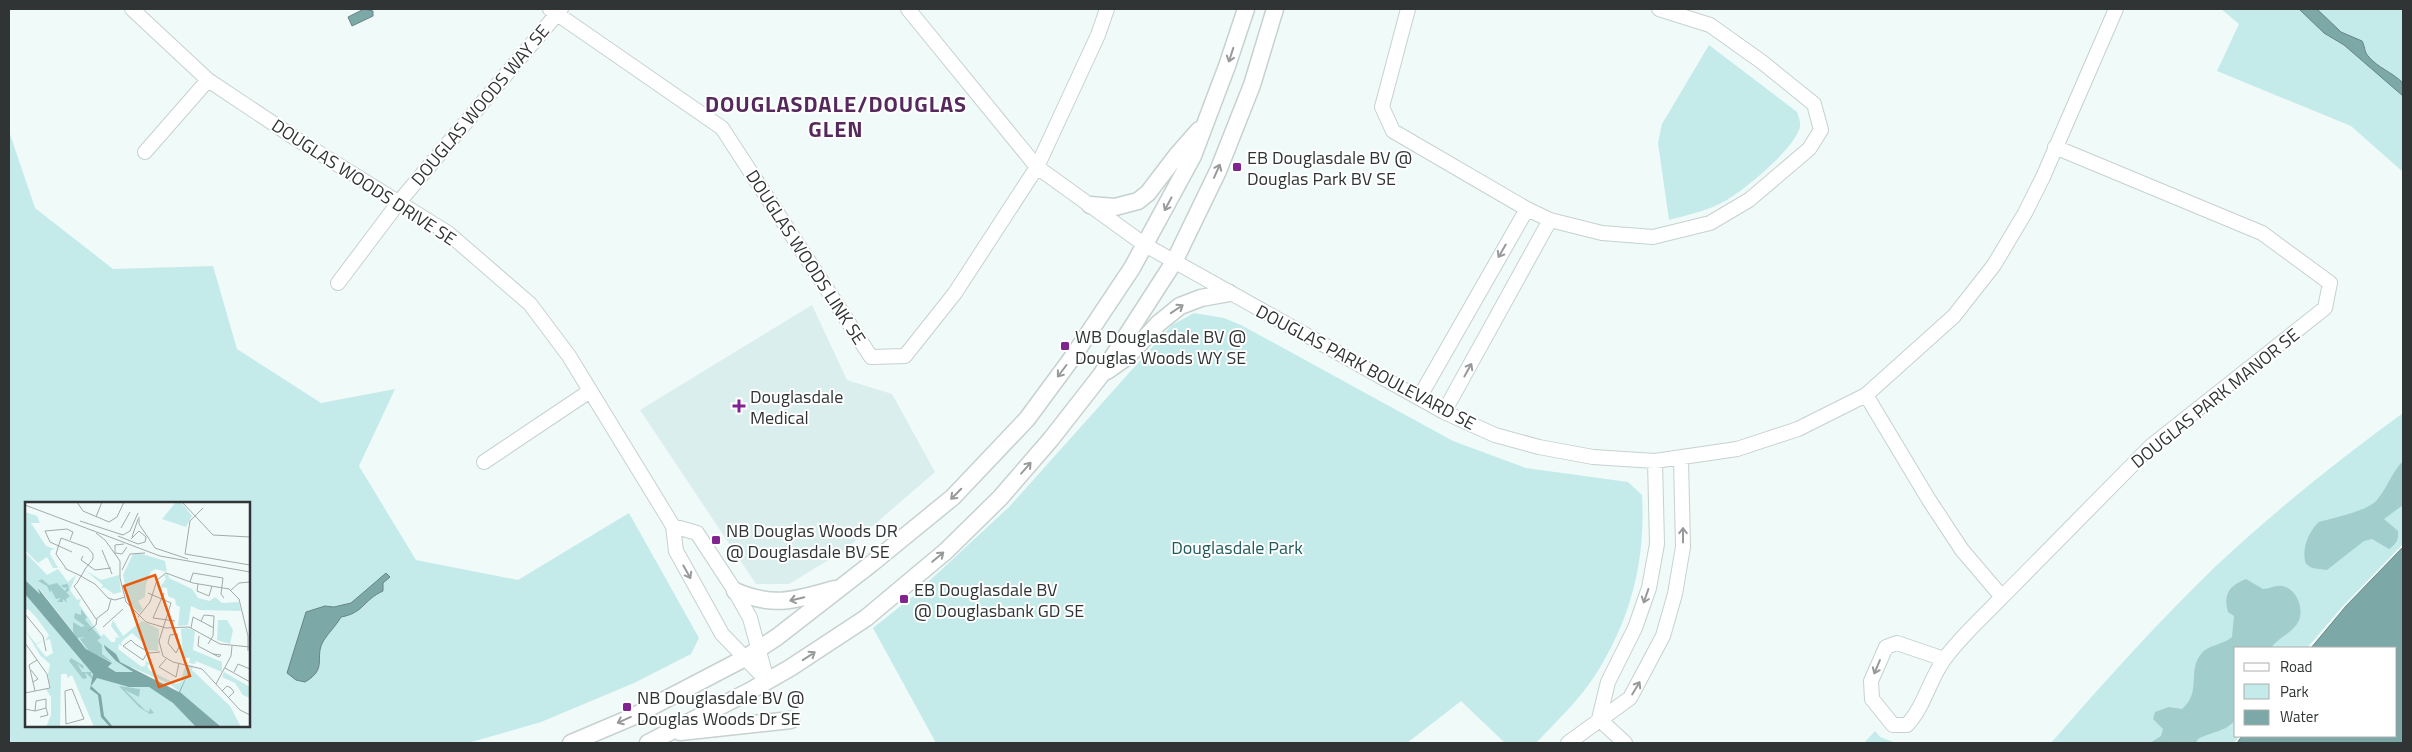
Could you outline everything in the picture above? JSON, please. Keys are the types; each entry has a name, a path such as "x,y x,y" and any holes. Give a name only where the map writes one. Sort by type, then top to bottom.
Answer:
{"street":[{"name":"DOUGLAS WOODS DRIVE SE","path":"132,9 208,80 298,140 448,233 530,304 570,356 673,526 676,551 722,634 752,654"},
{"path":"908,9 1037,167 1145,246 1174,262"},
{"path":"1037,167 1098,35 1107,9"},
{"path":"571,743 630,718 752,654 844,586 953,497 1027,419 1072,358 1145,246 1193,156 1246,9"},
{"path":"648,743 767,681 866,618 946,551 1006,490 1051,439 1101,375 1174,262 1218,171 1252,85 1275,9"},
{"path":"1408,9 1382,107 1392,131 1527,209 1550,220 1602,233 1653,237 1710,223 1749,200 1809,149 1821,130 1814,104 1762,62 1710,25 1659,9"},
{"name":"DOUGLAS PARK BOULEVARD SE","path":"1174,262 1418,398 1495,435 1539,447 1593,458 1655,461 1681,459 1737,449 1798,429 1866,395 1954,316 1994,265 2025,213 2116,9"},
{"name":"DOUGLAS WOODS LINK SE","path":"556,10 722,128 871,356 906,356 955,293 1037,167"},
{"name":"DOUGLAS WOODS WAY SE","path":"338,283 399,202 556,10"},
{"path":"146,152 208,80"},
{"path":"1090,205 1115,207 1138,201 1148,193 1177,155 1206,123"},
{"name":"DOUGLAS PARK MANOR SE","path":"2002,597 2151,446 2325,308 2330,282 2262,233 2055,147"},
{"path":"1418,398 1527,209"},
{"path":"1444,412 1550,220"},
{"path":"1101,375 1127,357 1159,323 1180,306 1201,298 1229,293"},
{"path":"484,462 590,391"},
{"path":"1866,395 1929,500 1962,550 2002,597 1944,659 1932,680 1917,714 1907,725 1894,725 1872,699 1871,681 1886,647 1897,644 1944,659"},
{"path":"1568,743 1630,698 1663,636 1675,594 1683,546 1681,459"},
{"path":"1599,719 1608,682 1635,628 1649,588 1657,544 1655,461"},
{"name":"DOUGLAS WOODS DRIVE SE","path":"673,526 697,533 735,591 750,618 752,654 767,681"},
{"path":"735,591 763,601 792,601 844,586"},
{"path":"1599,719 1625,743"},
{"path":"670,733 791,720"}],"shaded area":[{"path":"812,305 847,380 892,394 935,472 845,550 789,584 756,584 640,410"},
{"path":"2403,461 2403,505 2384,519 2398,531 2394,545 2389,549 2372,539 2364,541 2327,570 2312,568 2306,564 2305,547 2315,526 2319,522 2350,514 2372,504 2381,495"},
{"path":"2246,579 2263,589 2277,586 2287,588 2296,596 2300,607 2300,619 2291,631 2272,647 2234,647 2234,722 2232,724 2203,736 2196,743 2150,743 2161,736 2163,729 2153,719 2155,712 2169,707 2182,709 2191,696 2195,667 2201,654 2232,637 2234,616 2228,612 2226,600 2229,591"}],"green space":[{"path":"2221,9 2403,9 2403,172 2351,126 2217,71 2239,24"},
{"path":"1709,45 1797,112 1800,127 1796,136 1780,157 1736,194 1713,207 1669,220 1658,143 1662,124"},
{"path":"9,131 35,208 113,269 213,266 237,349 321,403 395,389 359,466 416,560 518,580 629,513 699,638 691,654 634,683 541,722 468,743 9,743"},
{"name":"Douglasdale Park","path":"1194,313 1224,318 1241,325 1453,441 1526,468 1628,482 1642,495 1643,519 1638,565 1634,588 1619,632 1590,683 1568,710 1536,743 1505,743 1461,701 1407,743 936,743 873,628 912,597 1009,507 1172,325"},
{"path":"2403,413 2403,544 2343,606 2308,647 2234,647 2234,737 2238,737 2234,743 2051,743 2173,609 2216,566 2307,486"},
{"path":"1875,731 1880,737 1896,743 1864,743"}],"water":[{"path":"364,9 373,11 373,16 352,26 348,17"},
{"path":"2299,9 2317,9 2341,32 2362,41 2367,54 2372,60 2403,83 2403,96 2344,45 2324,33"},
{"path":"2403,547 2403,743 2237,743 2241,737 2397,737 2397,647 2312,647 2346,606"},
{"path":"386,573 390,577 383,583 383,591 371,598 354,613 341,617 326,637 321,646 317,672 305,682 296,680 287,673 306,612 325,606 334,607 351,603"}],"place":[{"name":"EB Douglasdale BV @ Douglas Park BV SE","path":"1237,167"},
{"name":"WB Douglasdale BV @ Douglas Woods WY SE","path":"1065,346"},
{"name":"Douglasdale Medical","path":"739,406"},
{"name":"NB Douglas Woods DR @ Douglasdale BV SE","path":"716,540"},
{"name":"EB Douglasdale BV @ Douglasbank GD SE","path":"904,599"},
{"name":"NB Douglasdale BV @ Douglas Woods Dr SE","path":"627,707"}],"district":[{"name":"DOUGLASDALE/DOUGLAS GLEN","path":"836,116"}]}
